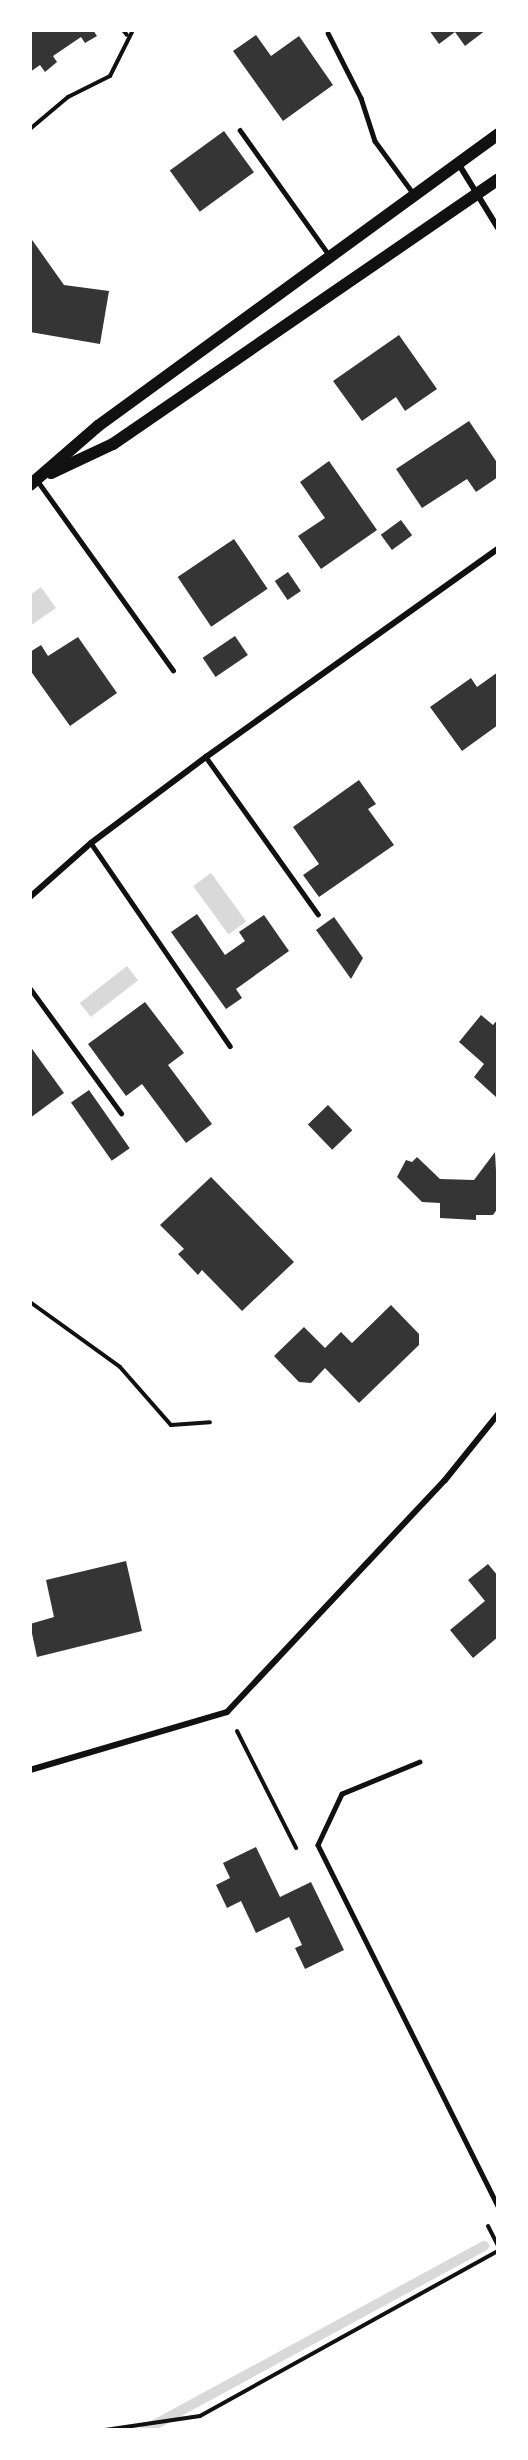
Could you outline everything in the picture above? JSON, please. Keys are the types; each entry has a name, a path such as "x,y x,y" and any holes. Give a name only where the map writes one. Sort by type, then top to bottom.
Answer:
{"main road":[{"path":"33,483 98,426 498,134"},
{"path":"33,483 113,444 498,179"}],"street":[{"path":"459,163 498,228"},
{"path":"30,897 91,843 498,549"},
{"path":"30,1770 227,1712 437,1488 498,1414"}],"lane":[{"path":"328,33 361,98 375,141 415,195"},
{"path":"240,130 329,256"},
{"path":"33,483 172,670"},
{"path":"207,757 318,914"},
{"path":"91,843 230,1046"},
{"path":"30,988 121,1113"},
{"path":"420,1762 342,1794 318,1845 498,2206"}],"path":[{"path":"123,30 127,36"},
{"path":"30,129 68,97 110,76 127,36 133,30"},
{"path":"30,1302 120,1367 171,1425 210,1422"},
{"path":"105,2430 200,2416 498,2251"}],"shaded area":[{"path":"41,587 56,608 30,626 30,595"},
{"path":"211,873 246,922 228,934 193,886"},
{"path":"127,966 138,980 91,1017 80,1003"}],"building":[{"path":"30,30 93,30 97,36 85,43 81,37 53,56 57,62 45,72 40,65 30,72"},
{"path":"429,30 486,30 465,46 455,32 439,44"},
{"path":"256,35 271,56 299,36 333,85 283,121 233,51"},
{"path":"224,131 254,172 200,212 170,170"},
{"path":"30,237 64,285 109,291 100,344 30,332"},
{"path":"399,335 437,389 405,411 396,397 362,421 333,381"},
{"path":"469,421 498,464 498,477 476,492 467,479 422,508 396,469"},
{"path":"329,461 377,530 321,569 298,536 325,518 300,482"},
{"path":"401,520 412,535 392,550 381,535"},
{"path":"234,539 268,589 211,627 178,577"},
{"path":"288,572 301,591 288,600 275,581"},
{"path":"235,636 248,655 216,677 203,658"},
{"path":"78,637 117,693 70,726 30,670 30,652 41,645 48,656"},
{"path":"498,672 498,725 462,751 430,707 471,678 477,687"},
{"path":"359,780 376,804 368,809 394,845 319,897 303,875 319,864 293,827"},
{"path":"197,914 225,955 245,941 239,932 264,915 289,951 236,989 242,998 226,1009 171,932"},
{"path":"334,917 363,958 351,979 316,930"},
{"path":"145,1002 184,1053 168,1065 212,1124 186,1143 142,1084 126,1096 88,1044"},
{"path":"481,1015 493,1025 498,1019 496,1097 474,1077 484,1064 459,1042"},
{"path":"30,1046 64,1093 30,1118"},
{"path":"89,1090 130,1148 112,1161 71,1103"},
{"path":"328,1105 352,1130 332,1150 308,1124"},
{"path":"495,1152 498,1208 493,1215 476,1215 476,1220 440,1218 440,1203 422,1202 397,1177 406,1160 412,1162 417,1157 440,1179 474,1180"},
{"path":"211,1177 294,1262 242,1311 202,1270 198,1275 178,1254 184,1249 160,1225"},
{"path":"391,1305 419,1334 419,1345 359,1403 325,1368 311,1383 299,1382 274,1356 304,1327 325,1348 341,1332 352,1343"},
{"path":"126,1561 142,1631 37,1657 30,1624 54,1617 46,1580"},
{"path":"488,1564 498,1576 498,1637 473,1658 450,1630 485,1601 468,1580"},
{"path":"256,1847 280,1897 311,1882 344,1950 305,1969 295,1948 302,1945 289,1917 256,1933 241,1901 227,1908 216,1885 230,1878 223,1863"}],"waterway":[{"path":"145,2430 484,2246"}]}
